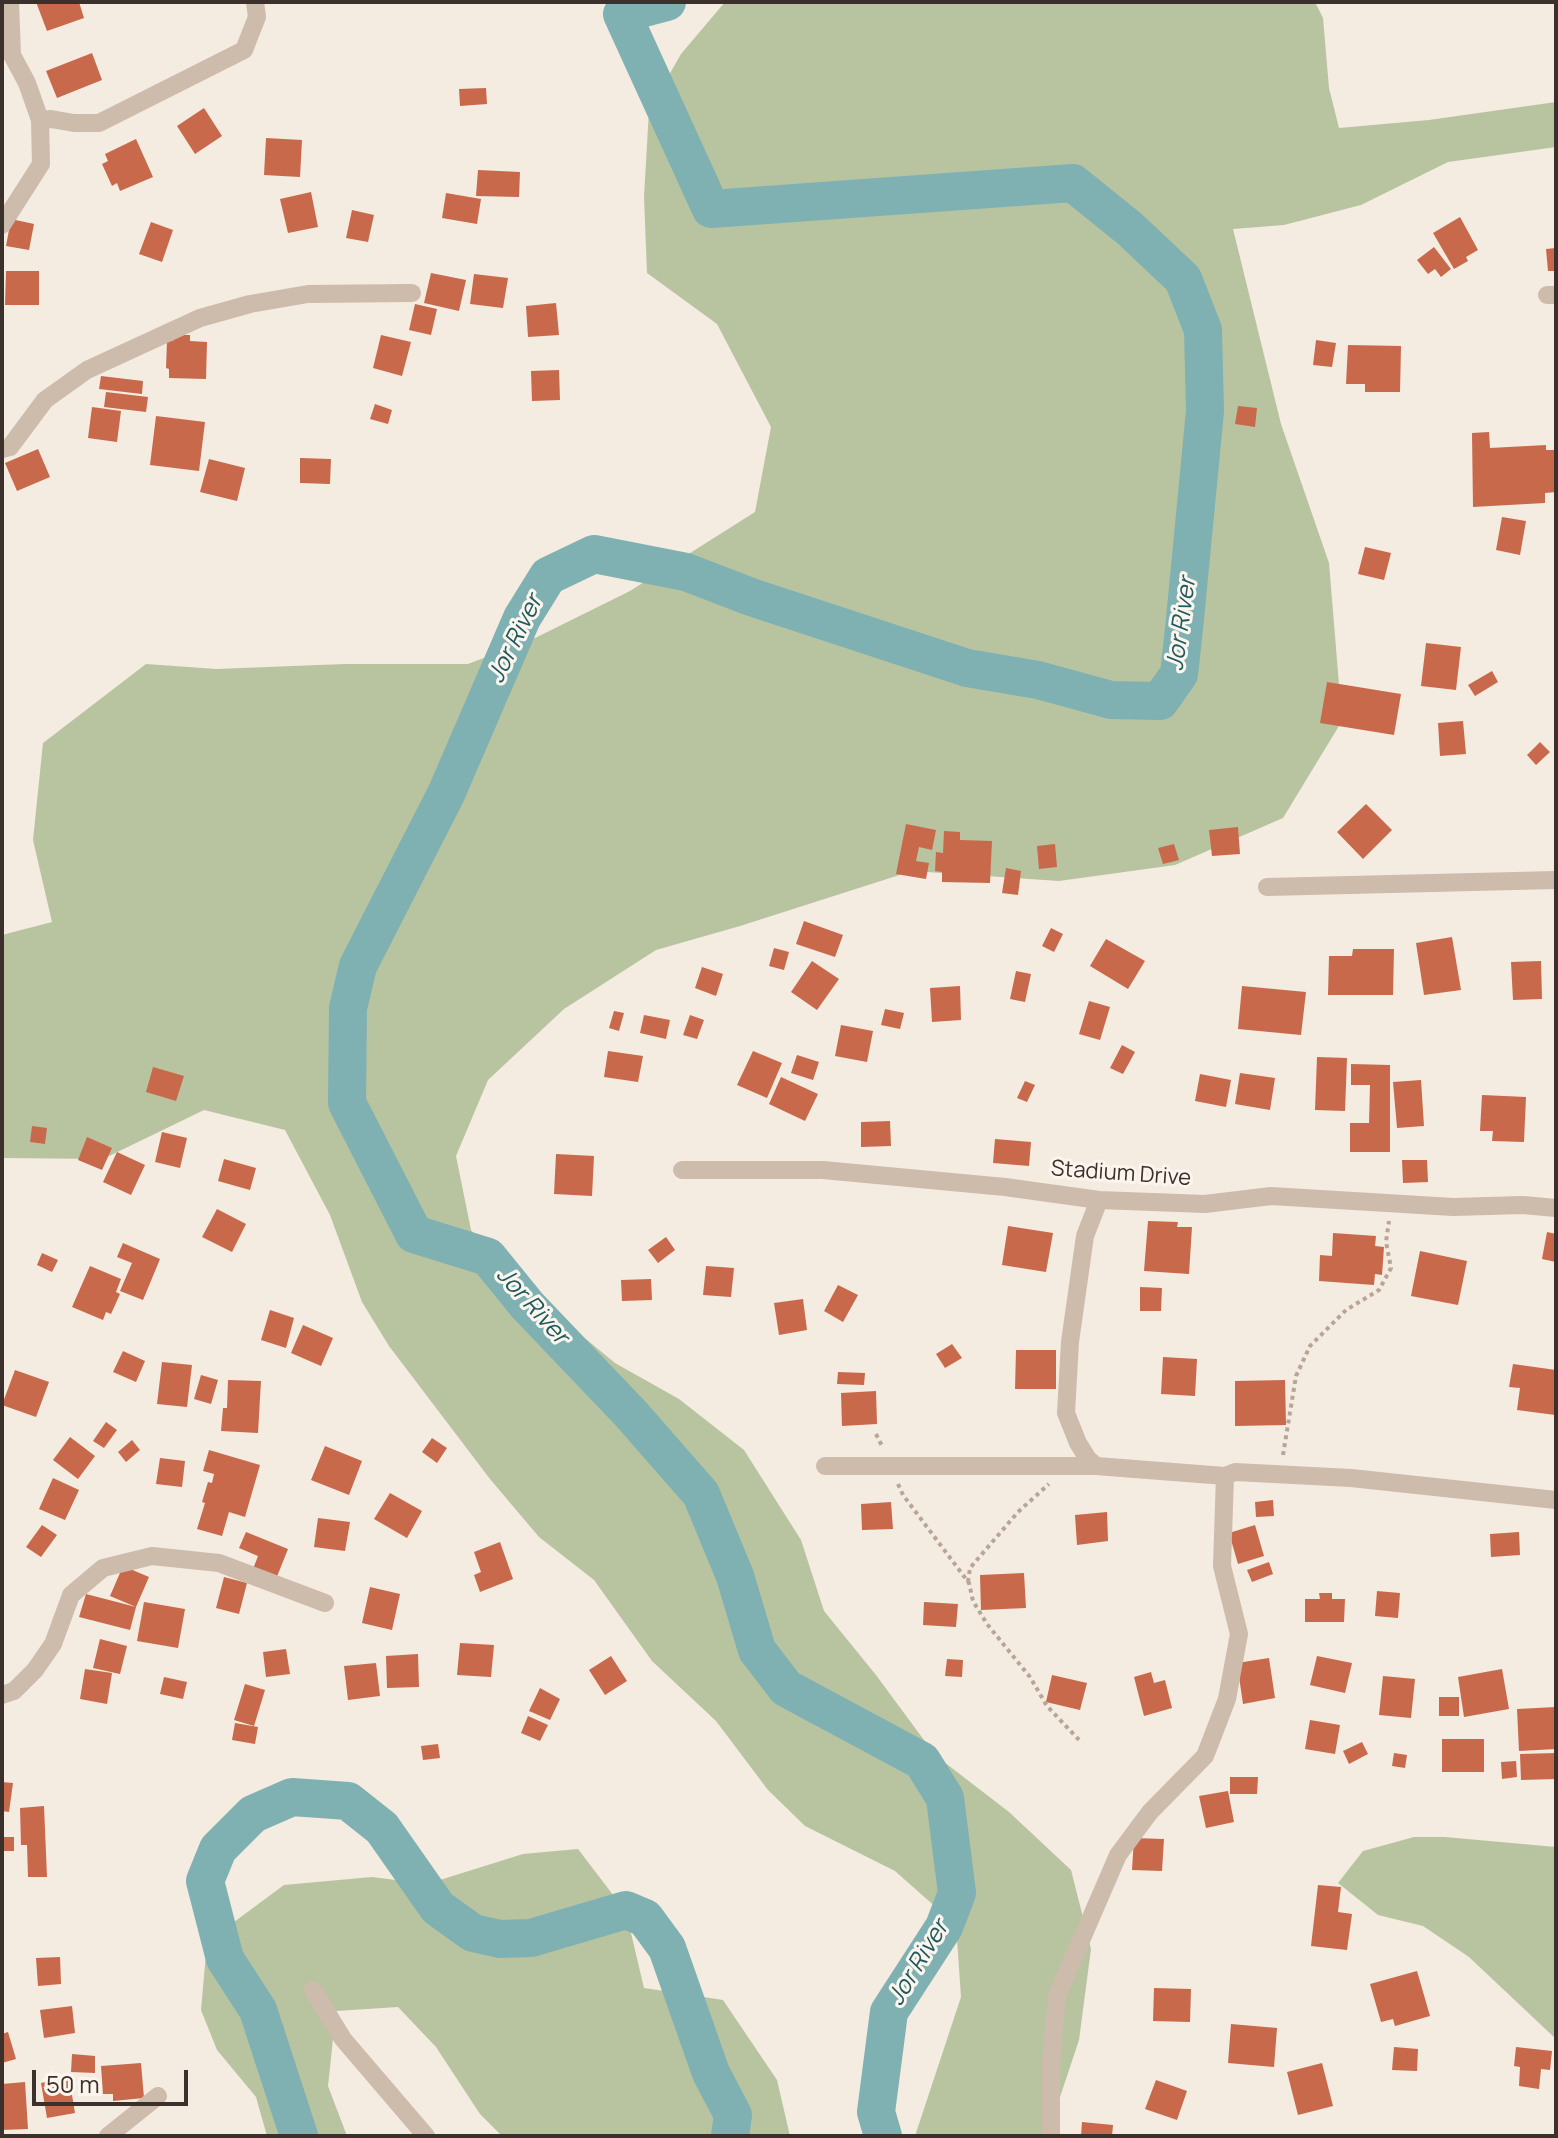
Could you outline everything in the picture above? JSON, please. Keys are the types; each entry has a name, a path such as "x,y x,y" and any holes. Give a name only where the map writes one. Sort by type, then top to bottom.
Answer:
{"street":[{"path":"2,225 41,164 40,120 27,83 12,55 10,2"},
{"path":"40,120 99,123 244,50 257,17 255,2"},
{"path":"2,449 10,447 45,400 87,370 200,318 250,304 308,294 412,293"},
{"path":"1267,887 1556,880"},
{"name":"Stadium Drive","path":"682,1170 823,1170 1005,1187 1099,1200 1205,1204 1271,1196 1453,1207 1523,1205 1556,1208"},
{"path":"1096,1466 1078,1443 1066,1413 1070,1342 1085,1236 1099,1200"},
{"path":"825,1466 1096,1466 1225,1476 1235,1472 1280,1474 1351,1478 1556,1500"},
{"path":"1051,2136 1051,2063 1057,1996 1118,1855 1150,1812 1205,1756 1227,1699 1239,1634 1222,1566 1225,1476"},
{"path":"2,1695 14,1691 35,1670 53,1644 71,1595 103,1568 152,1556 219,1563 325,1603"},
{"path":"313,1990 343,2039 426,2136"},
{"path":"108,2136 158,2096"}],"path":[{"path":"1280,1474 1296,1376 1310,1346 1346,1310 1379,1290 1391,1268 1386,1242 1392,1203"},
{"path":"876,1434 903,1495 968,1582 973,1601 987,1624 1030,1677 1047,1706 1080,1741"},
{"path":"968,1582 970,1568 1018,1512 1070,1466"}],"green space":[{"path":"725,2 1315,2 1323,18 1329,88 1339,128 1429,120 1556,102 1556,147 1448,162 1361,205 1284,225 1233,229 1281,424 1329,563 1342,721 1283,818 1175,865 1059,881 912,871 656,950 564,1009 488,1080 456,1156 471,1230 513,1279 615,1363 679,1399 744,1450 801,1540 824,1611 935,1755 1009,1812 1071,1870 1091,1949 1079,2040 1047,2136 915,2136 961,1997 956,1925 895,1871 805,1826 768,1790 716,1721 652,1661 594,1580 539,1537 490,1479 389,1346 362,1302 330,1215 285,1130 204,1110 103,1159 2,1158 2,935 52,922 33,840 43,743 146,664 216,669 345,664 468,664 531,640 630,591 755,512 771,427 717,324 647,273 644,197 649,110 681,54"},
{"path":"1414,1837 1556,1847 1556,2039 1469,1957 1423,1926 1378,1915 1338,1883 1363,1851"},
{"path":"578,1849 626,1912 644,1988 723,2000 777,2080 790,2136 502,2136 480,2114 436,2047 398,2007 336,2011 328,2086 347,2136 267,2136 256,2097 217,2050 201,2010 207,1942 284,1885 372,1877 427,1884 523,1854"}],"building":[{"path":"36,2 79,2 84,18 47,31"},
{"path":"92,53 102,80 57,98 46,71"},
{"path":"486,88 487,104 460,106 459,89"},
{"path":"204,108 222,136 195,154 177,126"},
{"path":"266,138 302,140 300,177 264,175"},
{"path":"136,139 153,177 120,191 117,183 112,186 102,164 108,161 105,154"},
{"path":"478,170 520,172 519,197 476,196"},
{"path":"311,192 318,227 288,233 280,199"},
{"path":"446,193 481,199 477,224 442,218"},
{"path":"352,210 374,215 368,242 346,238"},
{"path":"1460,217 1478,250 1466,257 1468,261 1454,269 1433,233"},
{"path":"11,219 34,224 29,250 6,246"},
{"path":"151,222 173,230 162,262 139,254"},
{"path":"1434,247 1451,269 1441,277 1435,269 1428,274 1417,260"},
{"path":"1556,248 1556,271 1548,271 1546,249"},
{"path":"6,271 39,271 39,305 5,305"},
{"path":"431,273 466,280 459,311 424,303"},
{"path":"474,274 508,278 503,308 470,304"},
{"path":"556,303 559,335 528,337 526,306"},
{"path":"415,304 437,309 431,335 409,330"},
{"path":"173,335 190,335 190,341 207,342 206,379 169,378 169,369 166,368 167,341 173,341"},
{"path":"381,335 411,342 402,376 373,368"},
{"path":"1316,340 1336,343 1332,367 1313,365"},
{"path":"1348,345 1401,346 1400,392 1365,392 1365,384 1346,384"},
{"path":"559,370 560,400 532,401 531,371"},
{"path":"101,376 143,381 142,394 99,389"},
{"path":"106,392 148,397 146,412 104,407"},
{"path":"375,404 392,410 388,424 370,419"},
{"path":"1238,406 1257,408 1255,427 1235,424"},
{"path":"92,407 121,411 117,442 88,438"},
{"path":"156,416 205,422 199,471 150,465"},
{"path":"1489,432 1490,448 1546,445 1546,450 1556,450 1556,492 1545,493 1545,503 1473,507 1472,433"},
{"path":"38,449 50,477 17,491 5,463"},
{"path":"300,458 331,459 330,484 300,483"},
{"path":"209,459 245,468 237,501 200,492"},
{"path":"1502,517 1526,521 1520,555 1496,550"},
{"path":"1365,547 1391,553 1384,580 1358,574"},
{"path":"1426,643 1461,647 1456,690 1421,686"},
{"path":"1492,671 1498,682 1475,696 1468,685"},
{"path":"1327,682 1401,694 1394,735 1320,723"},
{"path":"1463,721 1466,754 1440,756 1438,723"},
{"path":"1540,742 1550,752 1536,765 1527,755"},
{"path":"1366,804 1392,830 1363,859 1337,832"},
{"path":"906,824 936,830 932,850 919,847 916,861 929,863 926,879 896,874"},
{"path":"1238,827 1240,854 1212,856 1209,830"},
{"path":"944,831 960,832 960,840 992,841 990,883 942,882 942,872 935,871 936,852 943,853"},
{"path":"1055,844 1057,867 1039,869 1037,846"},
{"path":"1174,844 1179,860 1163,864 1158,848"},
{"path":"1006,868 1021,871 1018,895 1002,893"},
{"path":"804,921 843,935 835,957 796,944"},
{"path":"1051,928 1063,934 1054,952 1042,946"},
{"path":"1452,937 1461,990 1424,995 1416,943"},
{"path":"1106,939 1145,961 1128,989 1090,966"},
{"path":"774,948 789,952 784,970 769,966"},
{"path":"1353,949 1394,949 1393,995 1328,995 1329,956 1352,956"},
{"path":"812,961 839,979 817,1010 791,992"},
{"path":"1541,961 1542,999 1513,1000 1511,962"},
{"path":"702,967 723,974 716,996 695,988"},
{"path":"1016,971 1031,974 1025,1002 1010,999"},
{"path":"960,986 961,1020 932,1022 930,988"},
{"path":"1242,986 1306,992 1301,1035 1238,1029"},
{"path":"1089,1001 1110,1007 1100,1040 1079,1034"},
{"path":"885,1009 904,1013 900,1029 881,1025"},
{"path":"614,1011 624,1013 619,1031 609,1028"},
{"path":"644,1015 670,1020 666,1039 640,1033"},
{"path":"690,1015 704,1020 697,1039 683,1035"},
{"path":"841,1025 873,1031 867,1062 835,1056"},
{"path":"1122,1045 1135,1052 1123,1074 1110,1068"},
{"path":"608,1051 643,1056 638,1082 604,1077"},
{"path":"753,1051 782,1063 767,1098 737,1085"},
{"path":"797,1055 819,1062 813,1080 791,1073"},
{"path":"1317,1057 1347,1058 1345,1111 1315,1110"},
{"path":"1351,1064 1390,1065 1390,1152 1350,1152 1350,1123 1369,1123 1370,1085 1351,1085"},
{"path":"153,1067 184,1076 176,1101 146,1092"},
{"path":"1240,1073 1275,1078 1270,1110 1235,1104"},
{"path":"1200,1074 1231,1080 1226,1107 1195,1101"},
{"path":"781,1077 818,1094 805,1121 769,1104"},
{"path":"1421,1080 1424,1126 1397,1128 1393,1082"},
{"path":"1025,1081 1035,1085 1027,1102 1017,1098"},
{"path":"1482,1095 1526,1097 1524,1142 1492,1141 1493,1131 1480,1131"},
{"path":"890,1121 891,1146 861,1147 861,1122"},
{"path":"32,1126 47,1128 45,1144 30,1142"},
{"path":"162,1132 187,1138 180,1168 155,1162"},
{"path":"87,1137 112,1148 102,1170 78,1160"},
{"path":"995,1139 1031,1142 1029,1166 993,1163"},
{"path":"117,1152 145,1165 131,1195 103,1182"},
{"path":"556,1154 594,1156 592,1196 554,1194"},
{"path":"224,1159 256,1168 250,1190 218,1181"},
{"path":"1402,1160 1427,1160 1428,1182 1403,1183"},
{"path":"217,1209 246,1224 232,1252 202,1237"},
{"path":"1148,1221 1178,1222 1177,1227 1192,1227 1189,1274 1144,1271"},
{"path":"1008,1226 1053,1233 1046,1272 1002,1265"},
{"path":"1547,1232 1556,1234 1556,1262 1542,1259"},
{"path":"1333,1233 1376,1236 1375,1246 1384,1247 1382,1275 1375,1274 1374,1285 1319,1281 1320,1255 1332,1256"},
{"path":"666,1237 675,1250 658,1263 648,1250"},
{"path":"123,1243 160,1259 143,1300 120,1291 132,1263 117,1257"},
{"path":"1420,1251 1467,1261 1458,1305 1411,1296"},
{"path":"42,1253 58,1260 52,1272 37,1265"},
{"path":"90,1266 121,1279 116,1292 120,1294 111,1314 106,1312 103,1320 72,1307"},
{"path":"706,1266 734,1268 731,1297 703,1295"},
{"path":"651,1279 652,1300 622,1301 621,1280"},
{"path":"838,1285 858,1295 843,1322 824,1311"},
{"path":"1140,1287 1162,1288 1161,1311 1140,1311"},
{"path":"803,1299 807,1330 779,1335 774,1303"},
{"path":"270,1310 294,1318 286,1348 261,1340"},
{"path":"303,1325 333,1338 321,1366 291,1353"},
{"path":"952,1344 962,1358 945,1368 936,1354"},
{"path":"1016,1350 1056,1350 1056,1389 1015,1389"},
{"path":"123,1351 145,1361 136,1382 113,1372"},
{"path":"1163,1357 1197,1359 1195,1396 1161,1394"},
{"path":"162,1362 192,1365 187,1407 157,1404"},
{"path":"1513,1364 1556,1370 1555,1415 1517,1410 1520,1388 1509,1387"},
{"path":"15,1370 49,1382 36,1417 2,1405"},
{"path":"838,1372 865,1373 864,1385 837,1384"},
{"path":"201,1375 218,1380 211,1404 194,1399"},
{"path":"228,1380 261,1381 258,1433 221,1431 223,1408 227,1408"},
{"path":"1285,1380 1286,1425 1235,1426 1235,1381"},
{"path":"876,1391 877,1424 842,1426 841,1393"},
{"path":"106,1422 117,1430 104,1448 93,1441"},
{"path":"70,1437 95,1456 78,1479 53,1460"},
{"path":"432,1438 447,1448 437,1463 422,1452"},
{"path":"132,1440 140,1450 126,1462 118,1452"},
{"path":"325,1446 362,1461 349,1495 311,1480"},
{"path":"209,1450 260,1465 245,1517 229,1512 222,1536 197,1529 208,1482 212,1483 214,1474 203,1471"},
{"path":"160,1458 185,1461 182,1487 156,1484"},
{"path":"53,1478 79,1490 65,1520 39,1509"},
{"path":"390,1493 422,1511 407,1538 374,1519"},
{"path":"1273,1500 1274,1516 1256,1517 1255,1502"},
{"path":"891,1502 893,1529 862,1530 861,1504"},
{"path":"1107,1512 1108,1541 1077,1545 1075,1515"},
{"path":"318,1518 350,1522 345,1551 314,1547"},
{"path":"42,1525 57,1535 41,1557 26,1547"},
{"path":"1255,1525 1264,1556 1238,1564 1229,1533"},
{"path":"246,1532 288,1549 276,1579 253,1569 258,1556 239,1548"},
{"path":"1519,1532 1520,1555 1491,1557 1490,1534"},
{"path":"500,1542 513,1579 480,1592 474,1575 481,1572 474,1552"},
{"path":"1269,1562 1273,1574 1252,1582 1247,1570"},
{"path":"123,1566 149,1577 136,1607 110,1596"},
{"path":"1024,1573 1026,1608 981,1610 980,1575"},
{"path":"224,1577 247,1583 239,1614 216,1608"},
{"path":"370,1587 400,1594 392,1630 362,1623"},
{"path":"1377,1591 1400,1593 1398,1618 1375,1616"},
{"path":"1319,1593 1332,1593 1332,1599 1345,1599 1344,1622 1305,1622 1305,1599 1320,1599"},
{"path":"86,1594 136,1607 130,1630 79,1617"},
{"path":"144,1602 185,1609 178,1648 137,1641"},
{"path":"924,1602 958,1604 956,1627 923,1625"},
{"path":"100,1639 127,1646 120,1674 93,1668"},
{"path":"460,1643 494,1645 491,1677 457,1675"},
{"path":"286,1649 290,1674 266,1677 263,1652"},
{"path":"418,1654 419,1687 387,1688 386,1656"},
{"path":"611,1656 627,1681 605,1695 589,1670"},
{"path":"1317,1656 1352,1663 1345,1693 1310,1685"},
{"path":"1269,1658 1275,1698 1243,1704 1237,1663"},
{"path":"947,1659 963,1660 962,1677 945,1676"},
{"path":"376,1663 380,1696 348,1700 344,1666"},
{"path":"85,1669 112,1673 107,1704 80,1699"},
{"path":"1502,1669 1509,1709 1464,1717 1458,1677"},
{"path":"1151,1672 1154,1683 1165,1680 1172,1708 1144,1716 1134,1677"},
{"path":"1052,1675 1087,1683 1080,1710 1046,1702"},
{"path":"1383,1676 1415,1679 1411,1718 1379,1715"},
{"path":"164,1677 187,1682 183,1699 160,1694"},
{"path":"245,1684 265,1690 254,1726 234,1720"},
{"path":"540,1688 560,1699 550,1720 529,1711"},
{"path":"1439,1697 1459,1697 1459,1716 1439,1716"},
{"path":"1556,1707 1556,1749 1519,1751 1517,1709"},
{"path":"528,1716 548,1725 540,1741 521,1733"},
{"path":"1310,1720 1340,1725 1335,1754 1305,1749"},
{"path":"235,1723 258,1727 255,1744 232,1740"},
{"path":"1442,1739 1484,1739 1484,1772 1442,1772"},
{"path":"1362,1742 1368,1754 1349,1764 1343,1751"},
{"path":"438,1744 440,1758 423,1760 421,1746"},
{"path":"1394,1753 1407,1755 1405,1768 1392,1766"},
{"path":"1556,1753 1556,1779 1521,1780 1520,1754"},
{"path":"1516,1761 1517,1777 1502,1779 1501,1762"},
{"path":"1230,1777 1258,1777 1257,1794 1230,1794"},
{"path":"2,1782 13,1783 9,1812 2,1811"},
{"path":"1228,1791 1234,1822 1206,1828 1199,1796"},
{"path":"44,1806 47,1877 28,1877 27,1845 21,1845 20,1808"},
{"path":"2,1837 14,1837 14,1851 2,1851"},
{"path":"1134,1838 1164,1839 1162,1871 1132,1870"},
{"path":"1318,1885 1341,1887 1338,1912 1352,1914 1347,1950 1311,1946"},
{"path":"60,1957 61,1984 38,1986 36,1958"},
{"path":"1417,1971 1430,2016 1395,2026 1393,2019 1381,2022 1370,1984"},
{"path":"1154,1988 1191,1989 1190,2022 1153,2021"},
{"path":"72,2006 75,2033 44,2038 40,2010"},
{"path":"1231,2024 1277,2028 1274,2067 1228,2063"},
{"path":"8,2032 16,2059 2,2063 2,2034"},
{"path":"1394,2047 1418,2049 1417,2071 1392,2070"},
{"path":"1516,2047 1552,2051 1550,2070 1541,2069 1539,2089 1519,2086 1520,2067 1514,2066"},
{"path":"72,2054 95,2056 95,2073 71,2072"},
{"path":"141,2063 144,2098 113,2101 113,2094 103,2094 101,2066"},
{"path":"1322,2063 1333,2106 1298,2115 1287,2072"},
{"path":"69,2077 75,2113 47,2118 41,2083"},
{"path":"1156,2080 1187,2091 1177,2120 1145,2109"},
{"path":"25,2082 28,2129 2,2130 2,2084"},
{"path":"1082,2122 1113,2125 1112,2136 1081,2136"}],"waterway":[{"name":"Jor River","path":"667,2 622,14 711,209 1073,183 1130,229 1183,279 1203,330 1205,411 1179,674 1160,701 1111,700 1038,680 967,668 751,597 686,572 594,554 548,576 522,618 446,794 358,966 348,1008 347,1103 414,1234 488,1257 527,1305 631,1414 701,1494 735,1576 757,1650 786,1688 922,1761 945,1798 957,1893 944,1927 889,2012 876,2112 883,2136"},
{"name":"Jor River","path":"299,2136 258,2010 225,1959 205,1881 218,1849 253,1814 292,1797 348,1801 382,1828 438,1908 473,1933 500,1939 531,1938 626,1910 645,1918 667,1948 711,2073 733,2115 730,2136"}]}
